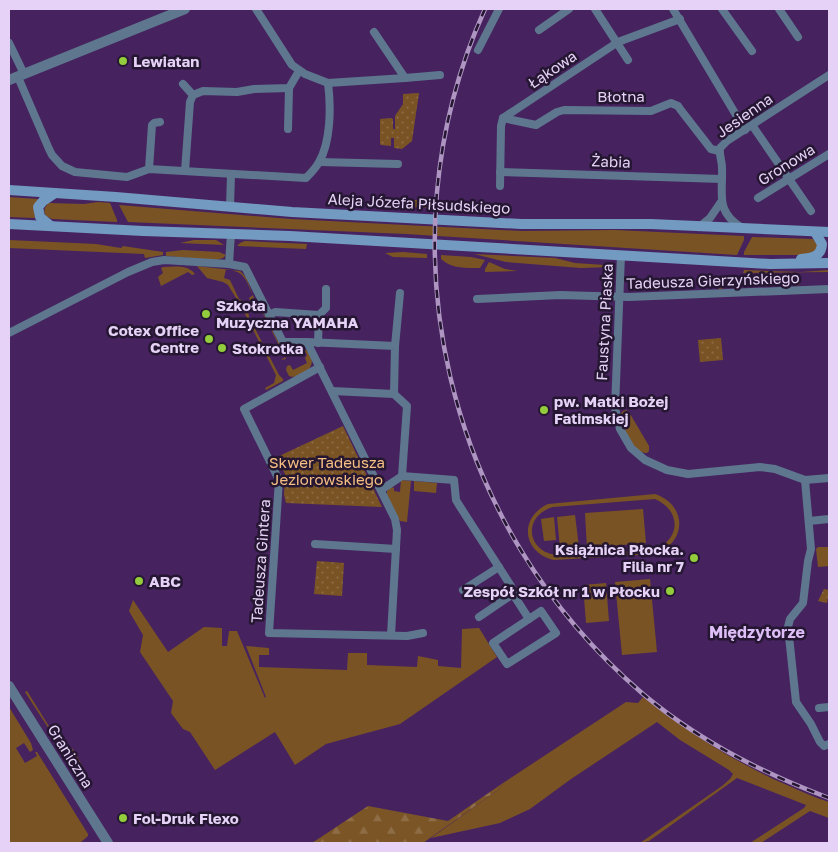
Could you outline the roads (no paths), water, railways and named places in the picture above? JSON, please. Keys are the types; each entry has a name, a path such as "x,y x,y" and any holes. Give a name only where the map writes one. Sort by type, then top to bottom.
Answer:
{"main road":[{"name":"Aleja Józefa Piłsudskiego","path":"9,190 230,207 520,224 651,224 829,232"},
{"path":"51,226 40,217 38,207 43,201 56,193"},
{"path":"9,224 231,233 770,264 829,263"},
{"path":"770,264 818,256 822,244 815,232"}],"street":[{"path":"17,77 185,9"},
{"path":"256,9 287,59 299,71 328,83 440,75"},
{"path":"478,50 499,9"},
{"path":"539,30 569,9"},
{"path":"595,9 628,60"},
{"path":"673,9 745,130"},
{"path":"722,9 752,50"},
{"path":"779,9 798,37"},
{"name":"Łąkowa","path":"503,118 618,42 680,19"},
{"path":"374,32 405,78"},
{"path":"9,43 17,77 52,155 67,169 75,172 127,177 149,169 306,178 320,162 325,148 330,113 328,83"},
{"path":"288,128 289,88 299,71"},
{"name":"Jesienna","path":"721,202 722,163 719,151 721,146 829,75"},
{"path":"183,84 193,95"},
{"path":"193,95 203,92 237,92 254,89 289,88"},
{"path":"185,171 190,102 193,95"},
{"name":"Błotna","path":"503,118 536,125 557,112 564,110 651,111 671,103 680,109 711,150 719,151"},
{"path":"500,186 501,126 503,118"},
{"path":"149,169 152,125 160,122"},
{"path":"752,125 811,211"},
{"name":"Gronowa","path":"758,198 829,154"},
{"path":"320,162 398,164"},
{"name":"Żabia","path":"500,172 722,179"},
{"path":"230,207 231,174"},
{"path":"699,227 710,218 721,202 730,219 742,229"},
{"path":"229,264 231,233"},
{"name":"Faustyna Piaska","path":"621,255 614,408 620,431 634,451 652,463 675,473 688,474 764,467 805,480 829,478"},
{"path":"9,332 128,272 152,262 164,260 229,264 244,267 283,342 395,346"},
{"path":"269,314 275,312 318,315 326,308 326,289"},
{"name":"Tadeusza Gierzyńskiego","path":"477,299 560,295 620,296 829,289"},
{"path":"394,394 395,346 400,293"},
{"path":"318,315 318,343"},
{"path":"307,342 395,519 397,530 391,635"},
{"name":"Tadeusza Gintera","path":"320,367 244,409 279,480 269,633 408,636 423,633"},
{"path":"332,391 394,394 407,406 402,476"},
{"path":"381,490 402,476 454,480 456,500 511,586 514,596 529,619"},
{"path":"805,480 811,547 803,601 800,608 790,619 788,627 796,702 811,724 820,742 824,746 829,744"},
{"path":"809,521 829,519"},
{"path":"315,544 396,549"},
{"path":"463,590 499,567"},
{"path":"479,616 528,590"},
{"path":"541,611 556,633 507,664 493,643 529,619 541,611"},
{"name":"Graniczna","path":"9,686 108,843"},
{"path":"819,708 829,708"}],"railway":[{"path":"485,9 453,99 437,192 436,285 450,377 479,466 521,550 576,626 643,694 686,727 732,754 780,778 829,798"}],"place":[{"name":"Lewiatan","path":"123,61"},
{"name":"Szkoła Muzyczna YAMAHA","path":"206,314"},
{"name":"Cotex Office Centre","path":"209,339"},
{"name":"Stokrotka","path":"222,348"},
{"name":"pw. Matki Bożej Fatimskiej","path":"544,410"},
{"name":"Książnica Płocka. Filia nr 7","path":"694,558"},
{"name":"ABC","path":"139,581"},
{"name":"Zespół Szkół nr 1 w Płocku","path":"670,591"},
{"name":"Fol-Druk Flexo","path":"123,818"}],"district":[{"name":"Międzytorze","path":"757,632"}],"park label":[{"name":"Skwer Tadeusza Jeziorowskiego","path":"327,470"}]}
